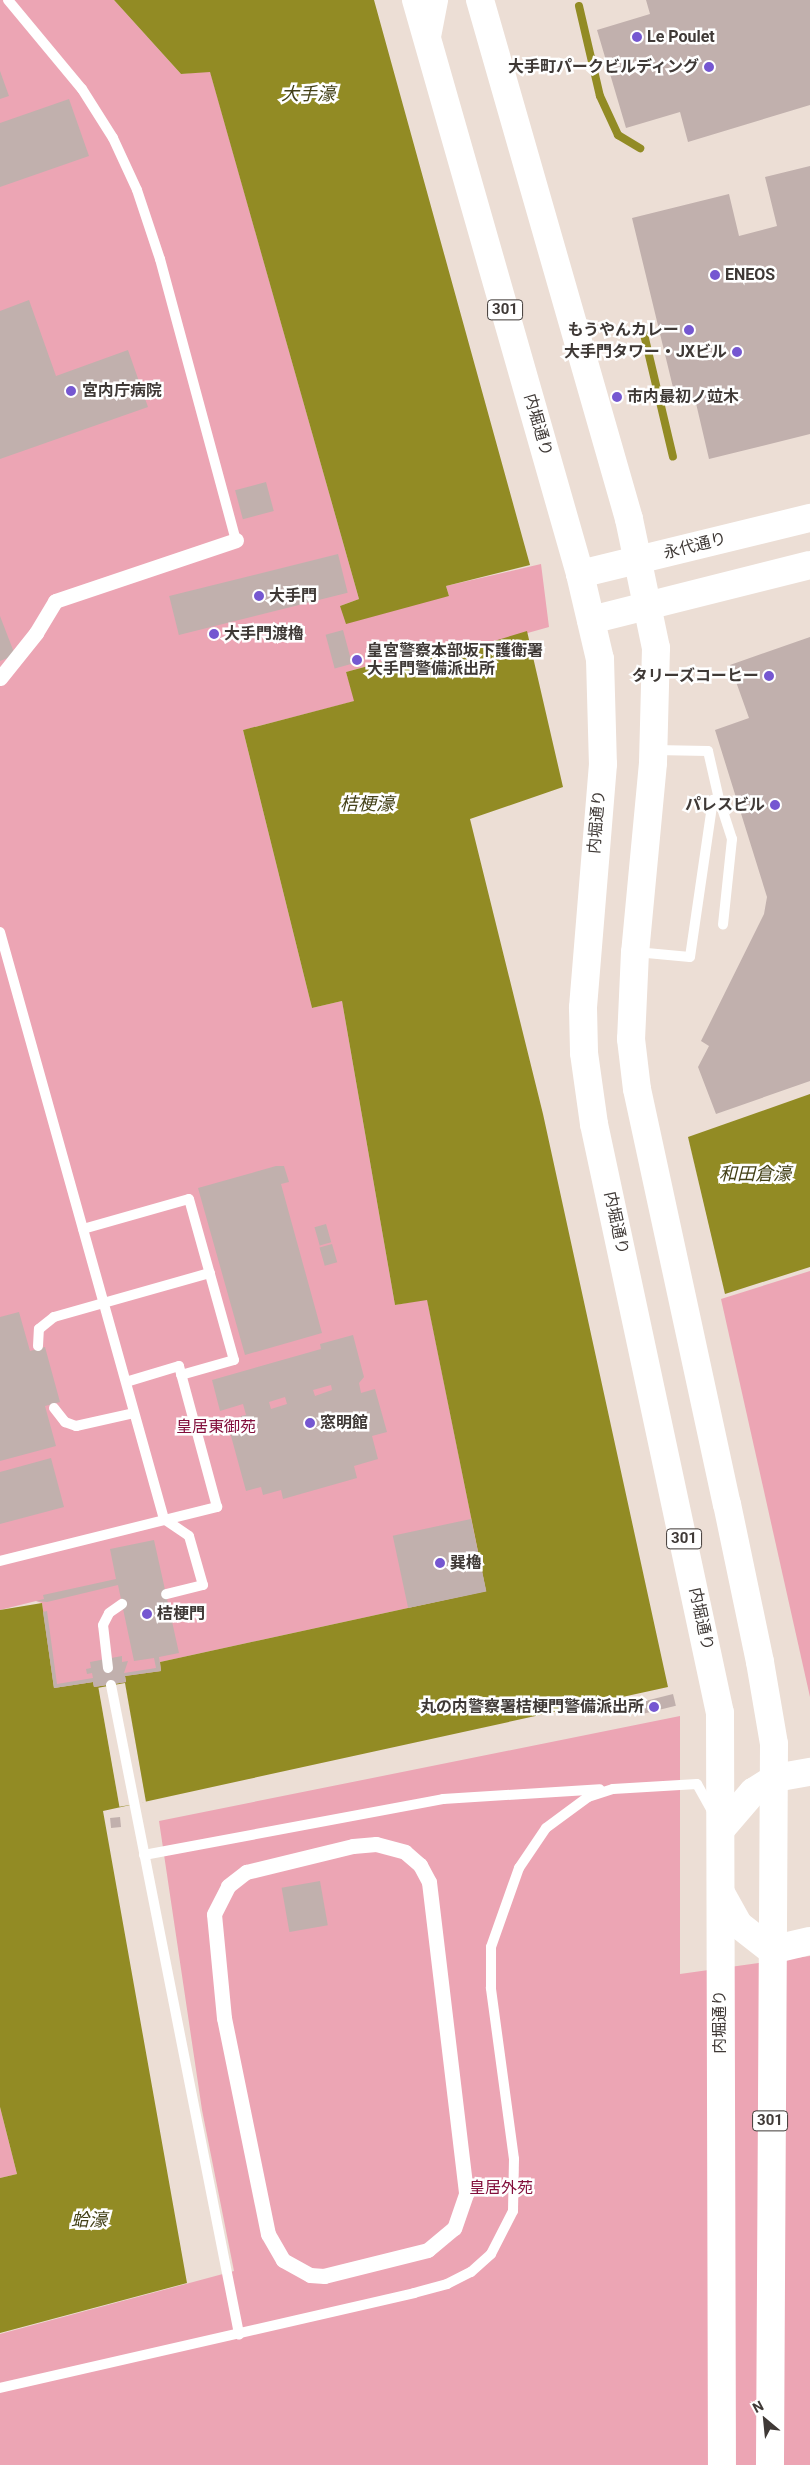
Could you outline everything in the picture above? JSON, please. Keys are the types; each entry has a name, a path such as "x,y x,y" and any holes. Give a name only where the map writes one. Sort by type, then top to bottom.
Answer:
{"main road":[{"name":"内堀通り","path":"416,0 428,36 580,574 600,659 603,764 583,1008 584,1053 594,1124 717,1694 722,1828 722,2465"},
{"name":"301","path":"484,7 629,519 649,606 656,648 654,750 634,952 631,1038 637,1089 758,1652 774,1744 776,1778 771,1950 770,2465"},
{"name":"永代通り","path":"580,574 810,518"},
{"path":"591,620 810,565"},
{"path":"722,1828 740,1804 776,1778 810,1772"},
{"path":"721,1893 739,1925 771,1950 810,1941"}],"street":[{"path":"428,36 435,0"},
{"path":"0,678 36,633 55,600 236,540"},
{"path":"376,1844 406,1852 420,1865 429,1882 466,2194 462,2211 446,2237 415,2255 324,2276 301,2273 282,2260 268,2234 224,2018 213,1922 222,1895 237,1878 267,1866 353,1846 376,1844"}],"lane":[{"path":"8,0 82,89 113,138 137,190 160,259 236,540"},
{"path":"654,750 708,751 719,799 732,839 722,925"},
{"path":"634,952 690,957 713,800 719,799"},
{"path":"0,932 164,1519 190,1536 203,1585 166,1594"},
{"path":"83,1229 189,1199 234,1360 181,1375"},
{"path":"38,1346 36,1335 48,1319 210,1274"},
{"path":"0,1561 217,1507 179,1366 126,1382"},
{"path":"54,1408 65,1422 76,1426 134,1413"},
{"path":"108,1668 103,1625 109,1613 122,1604"},
{"path":"111,1685 239,2334"},
{"path":"144,1855 443,1800 696,1784 722,1828"},
{"path":"0,2388 239,2334 447,2284 471,2272 491,2254 513,2211 515,2186 502,2056 491,1988 491,1947 519,1868 546,1828 588,1797 613,1788"}],"green space":[{"name":"皇居東御苑","path":"0,0 114,0 181,74 210,71 359,599 340,606 449,596 446,586 541,564 549,627 464,651 459,641 346,672 355,701 243,730 312,1008 342,1001 395,1305 427,1299 486,1591 160,1662 161,1671 125,1677 126,1682 94,1687 93,1682 54,1688 42,1603 36,1601 0,1610"},
{"path":"810,1271 810,1697 721,1299"},
{"name":"皇居外苑","path":"680,1716 680,1974 810,1956 810,2465 0,2465 0,2334 234,2271 202,2110 159,1821"},
{"path":"0,2107 17,2174 0,2178"}],"water":[{"name":"大手濠","path":"114,0 374,0 530,565 446,586 449,596 346,624 340,606 359,599 210,72 181,74"},
{"name":"桔梗濠","path":"527,631 563,787 470,819 543,1114 668,1687 103,1811 187,2283 0,2333 0,2178 17,2174 0,2107 0,1610 42,1603 54,1688 93,1682 94,1687 126,1682 125,1676 161,1671 160,1662 486,1591 427,1300 395,1305 342,1001 312,1008 243,730 354,701 346,672 460,641 464,650"},
{"name":"和田倉濠","path":"810,1094 810,1267 725,1294 688,1137"}],"pier":[{"path":"125,1683 146,1802 119,1807 98,1688"}],"building":[{"name":"大手町パークビルディング","path":"646,0 810,0 810,105 688,142 680,112 626,128 597,30 650,14"},
{"path":"0,71 9,96 0,99"},
{"path":"69,99 89,156 0,187 0,123"},
{"name":"大手門タワー・JXビル","path":"810,166 810,434 709,459 695,399 677,404 632,218 729,194 739,236 777,226 765,177"},
{"name":"宮内庁病院","path":"29,300 56,376 128,350 148,407 0,459 0,311"},
{"path":"266,482 274,511 243,519 235,490"},
{"name":"大手門","path":"338,554 348,593 179,635 169,596"},
{"path":"0,616 15,655 0,661"},
{"name":"大手門","path":"343,630 352,664 335,668 326,635"},
{"name":"パレスビル","path":"810,637 810,1081 716,1114 698,1067 709,1046 701,1041 764,914 767,897 715,730 749,718 730,665"},
{"name":"皇宮警察本部坂下護衛署 大手門警備派出所","path":"360,653 363,663 354,665 351,656"},
{"path":"276,1166 284,1166 289,1182 281,1184 322,1333 245,1355 198,1188"},
{"path":"326,1224 331,1242 320,1246 314,1227"},
{"path":"332,1244 337,1262 325,1266 320,1248"},
{"path":"19,1312 30,1351 45,1347 60,1402 45,1406 56,1446 0,1461 0,1317"},
{"name":"窓明館","path":"353,1335 364,1377 359,1383 361,1393 375,1389 387,1432 372,1436 378,1459 354,1466 357,1478 283,1499 281,1490 263,1495 261,1487 246,1491 228,1425 242,1421 241,1416 246,1415 243,1404 220,1411 212,1380 321,1349 320,1344","holes":["331,1385 332,1390 315,1396 313,1390","285,1397 287,1404 271,1409 269,1402"]},
{"path":"51,1458 64,1507 0,1524 0,1472"},
{"name":"巽櫓","path":"471,1519 486,1591 408,1608 393,1536"},
{"name":"桔梗門","path":"154,1540 179,1653 159,1657 161,1671 125,1676 126,1682 94,1687 93,1682 54,1688 43,1612 47,1611 57,1684 93,1678 92,1673 87,1674 86,1669 91,1668 90,1662 122,1656 122,1662 128,1661 124,1673 156,1668 154,1658 134,1661 118,1585 47,1602 36,1601 44,1599 43,1595 116,1579 110,1549"},
{"path":"673,1694 676,1706 637,1715 634,1704"},
{"path":"120,1817 121,1827 111,1828 110,1818"},
{"path":"320,1881 328,1925 289,1932 282,1888"}],"waterway":[{"path":"579,6 600,96 618,135 640,148"},
{"path":"643,330 673,457"}],"place":[{"name":"Le Poulet","path":"637,37"},
{"name":"大手町パークビルディング","path":"709,67"},
{"name":"ENEOS","path":"715,275"},
{"name":"もうやんカレー","path":"689,330"},
{"name":"大手門タワー・JXビル","path":"737,352"},
{"name":"宮内庁病院","path":"71,391"},
{"name":"市内最初ノ竝木","path":"617,397"},
{"name":"大手門","path":"259,596"},
{"name":"大手門渡櫓","path":"214,634"},
{"name":"皇宮警察本部坂下護衛署 大手門警備派出所","path":"357,660"},
{"name":"タリーズコーヒー","path":"769,676"},
{"name":"パレスビル","path":"775,805"},
{"name":"窓明館","path":"310,1423"},
{"name":"巽櫓","path":"440,1563"},
{"name":"桔梗門","path":"147,1614"},
{"name":"丸の内警察署桔梗門警備派出所","path":"654,1707"}],"water label":[{"name":"蛤濠","path":"89,2220"}]}
